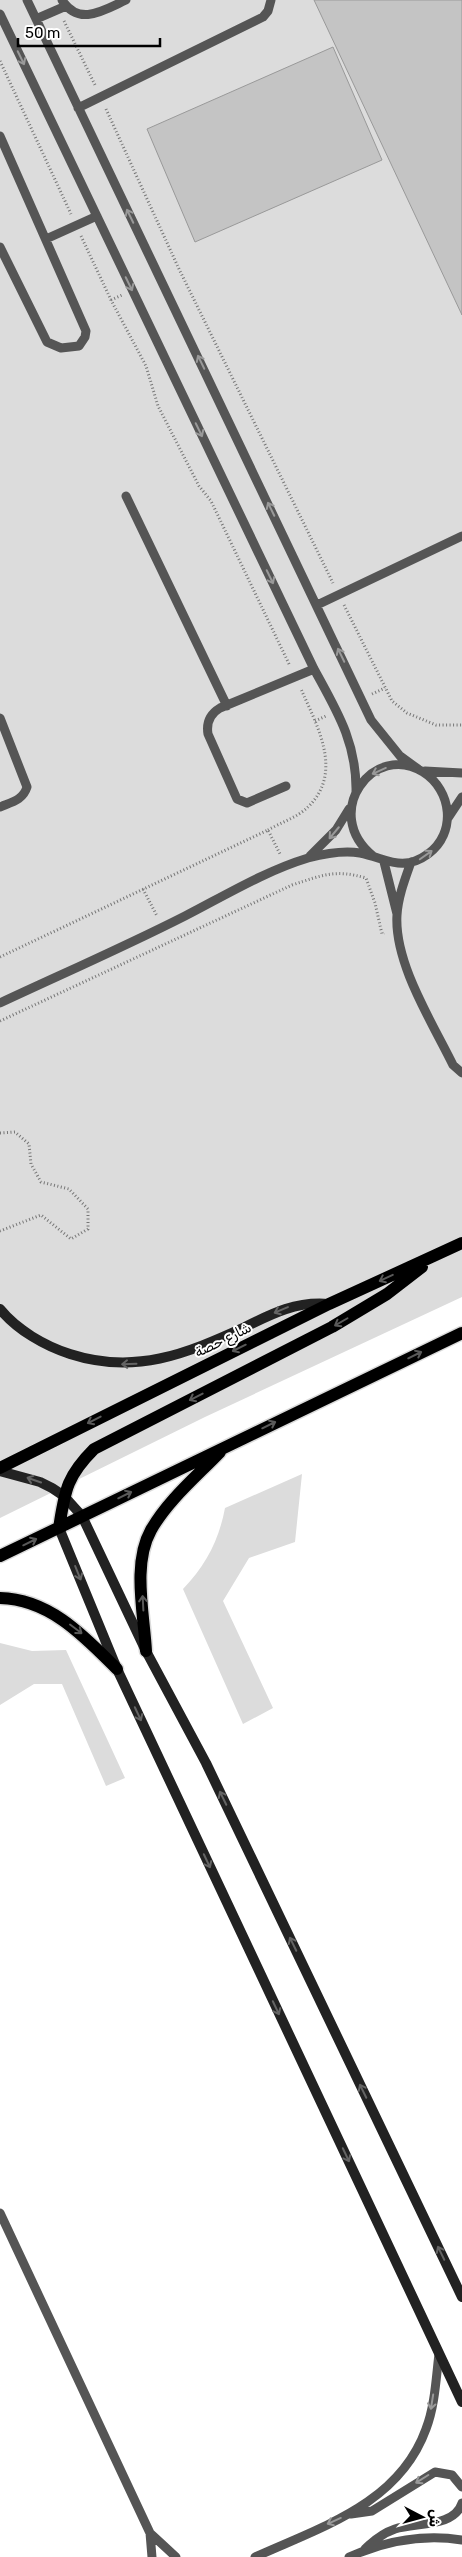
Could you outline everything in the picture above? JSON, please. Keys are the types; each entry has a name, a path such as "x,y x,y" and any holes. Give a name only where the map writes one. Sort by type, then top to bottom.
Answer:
{"main road":[{"name":"شارع حصة","path":"0,1469 328,1304 462,1243"},
{"path":"59,1528 64,1496 77,1466 94,1450 360,1312 387,1294 438,1254"},
{"path":"0,1556 462,1333"},
{"path":"146,1651 142,1572 150,1532 168,1506 225,1446"},
{"path":"0,1598 33,1605 59,1617 81,1632 117,1669"}],"street":[{"path":"0,1309 15,1324 48,1346 84,1359 124,1364 145,1363 198,1348 291,1306 315,1303 328,1304"},
{"path":"0,1469 40,1482 64,1496 82,1516 146,1651 206,1763 462,2297"},
{"path":"59,1528 117,1669 462,2402"}],"lane":[{"path":"27,0 371,720 400,756 439,786 445,796 448,818"},
{"path":"36,19 62,5 78,14 92,15 126,0"},
{"path":"78,108 263,16 268,11 271,0"},
{"path":"0,14 314,669 337,711 352,746 356,767 356,792"},
{"path":"0,136 86,331 85,337 79,346 61,348 47,342 0,247"},
{"path":"46,239 97,216"},
{"path":"126,496 227,706"},
{"path":"317,604 462,536"},
{"path":"286,786 248,803 236,799 207,729 212,714 314,669"},
{"path":"0,718 27,787 25,794 19,800 0,807"},
{"path":"308,858 336,830 363,782 382,768 406,766 420,770 462,773"},
{"path":"352,802 350,815 356,839 373,856 384,862 397,864 421,859 437,846 444,833 448,818 462,797"},
{"path":"0,1003 163,927 286,866 308,858 346,852 373,856"},
{"path":"384,862 397,914 400,948 412,980 453,1065 462,1073"},
{"path":"397,914 411,862"},
{"path":"0,2213 150,2533 152,2557"},
{"path":"255,2557 350,2514 390,2486 414,2454 430,2418 439,2354"},
{"path":"350,2514 372,2511 435,2472 452,2475 462,2487"},
{"path":"363,2551 378,2538 395,2529 453,2516 462,2503"},
{"path":"150,2533 176,2557"},
{"path":"349,2557 363,2551 413,2538 462,2540"}],"path":[{"path":"62,5 101,97 179,268 392,702 407,713 436,725 462,725"},
{"path":"0,61 111,300 146,366 158,406 199,486 211,501 295,677 323,739 328,765 320,791 307,808 268,830 0,957"},
{"path":"268,830 286,866 292,885"},
{"path":"0,1021 292,885 318,876 344,872 366,878 376,903 382,934 398,931"},
{"path":"0,1132 15,1132 29,1144 32,1164 41,1182 69,1189 88,1209 88,1229 71,1239 41,1215 0,1231"}],"shaded area":[{"path":"0,0 462,0 462,1297 205,1417 0,1518"},
{"path":"302,1474 295,1542 249,1558 223,1601 273,1708 243,1724 183,1589 198,1571 210,1552 219,1531 225,1508"},
{"path":"0,1643 32,1651 66,1650 125,1778 106,1786 62,1684 34,1684 0,1705"}],"building":[{"path":"314,0 462,0 462,315"},
{"path":"333,47 382,160 195,242 147,129"}]}
